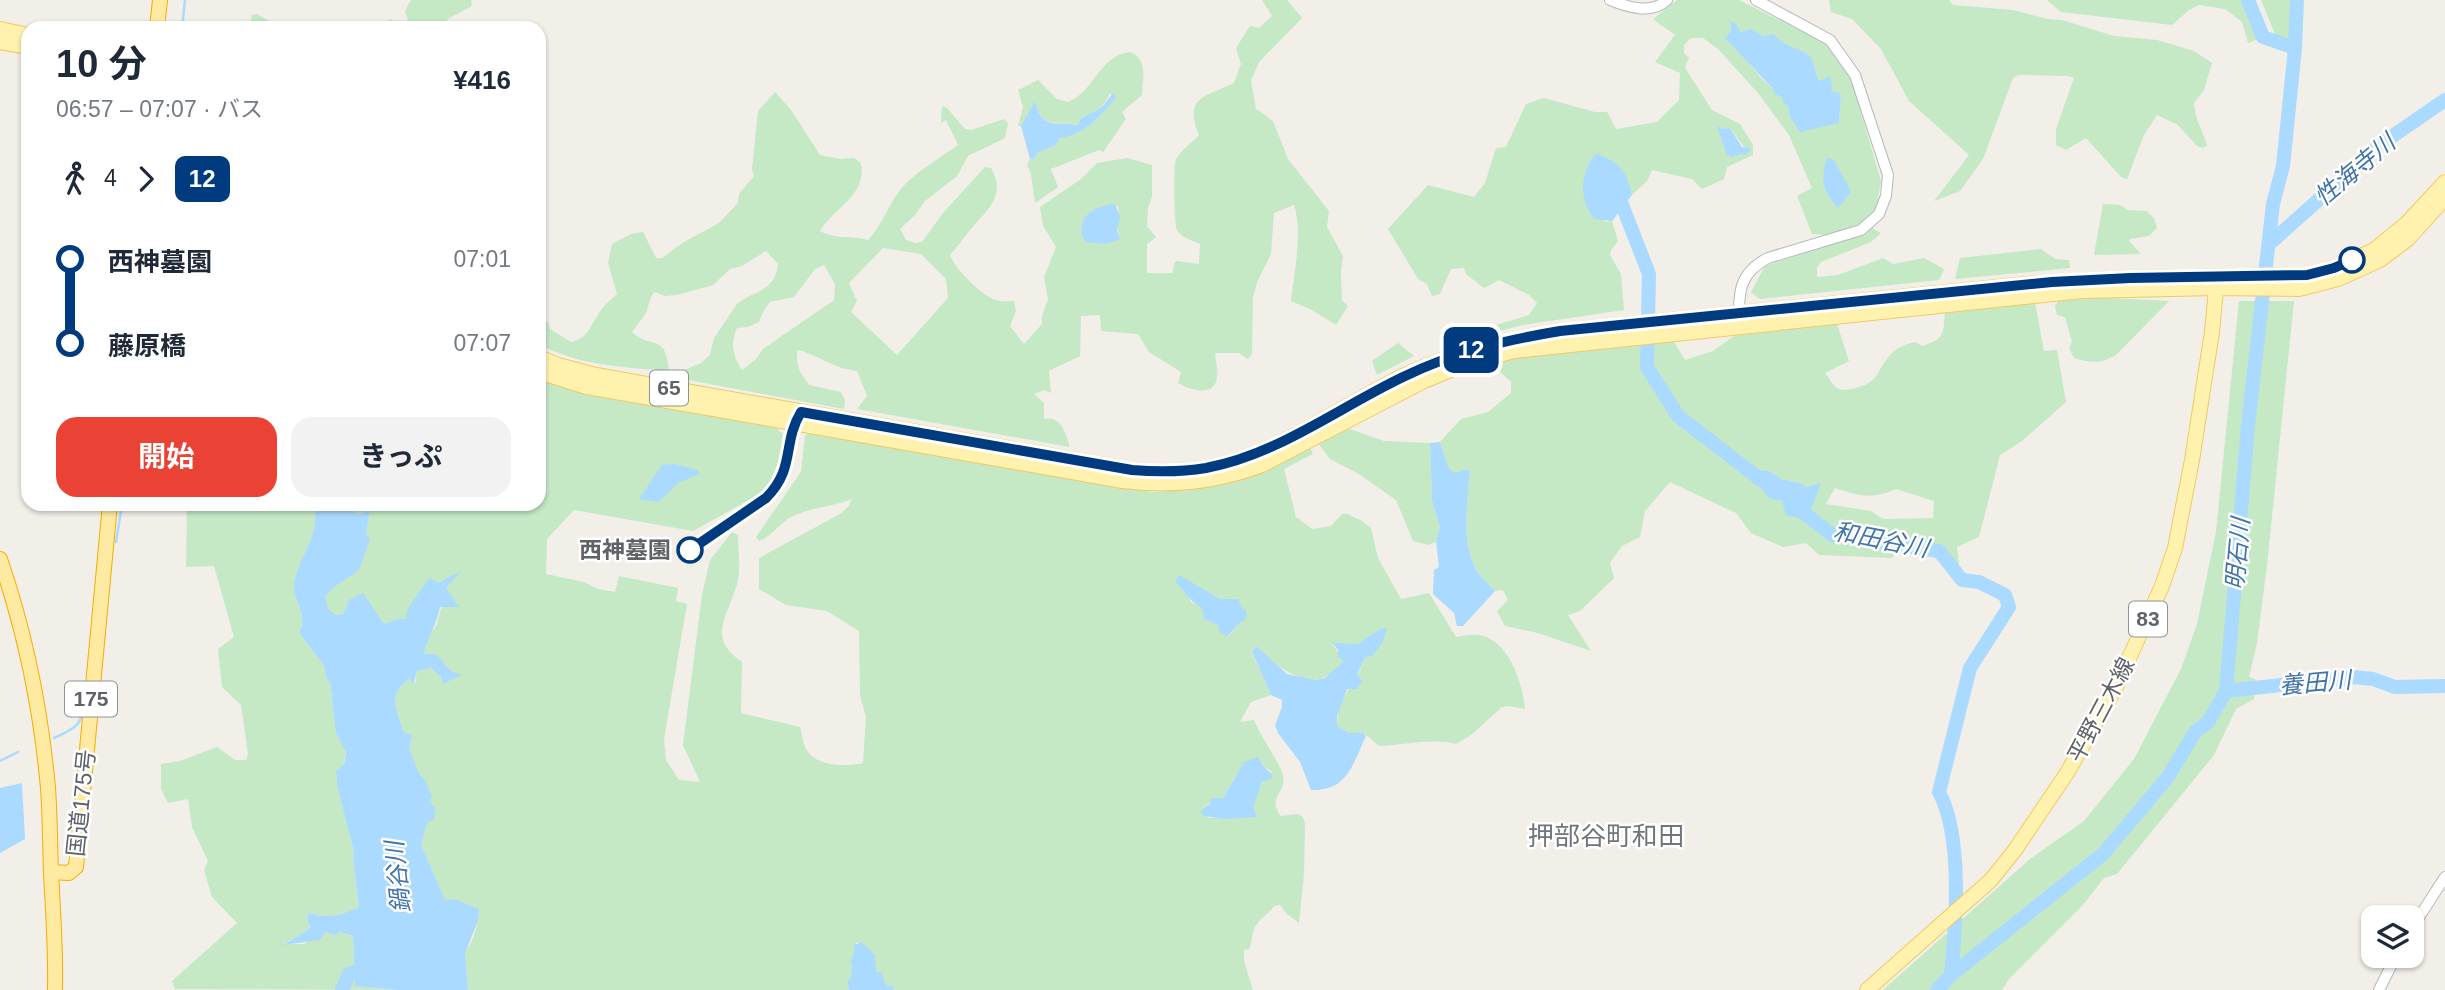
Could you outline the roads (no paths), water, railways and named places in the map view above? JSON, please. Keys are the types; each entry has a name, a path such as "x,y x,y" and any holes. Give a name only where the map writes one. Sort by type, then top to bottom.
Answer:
{"highway":[{"path":"158,21 160,0"},
{"name":"国道175号","path":"51,872 69,873 76,867 109,511"},
{"name":"国道175号","path":"0,559 10,588 36,696 48,788 56,955 55,990"}],"main road":[{"path":"0,29 21,34"},
{"path":"0,42 21,46"},
{"name":"65","path":"2300,282 2374,250 2406,224 2445,181"},
{"name":"65","path":"546,374 600,389 1123,481 1174,484 1236,475 1262,465 1424,381 1455,368 1513,351 2052,282 2130,278 2216,282 2338,279 2380,260 2408,239 2445,198"},
{"name":"平野三木線","path":"1867,990 1991,880 2067,774 2116,687 2162,586 2175,548 2212,332 2216,282"},
{"name":"65","path":"546,360 578,372 801,412 1132,470 1181,471 1206,468 1255,454 1403,377 1475,348 1560,331 1739,320"}],"street":[{"path":"1610,0 1634,9 1662,4 1667,0"},
{"path":"1739,320 1742,285 1746,274 1756,264 1861,230 1879,214 1886,196 1888,175 1854,75 1830,40 1756,0"},
{"path":"2424,909 2445,877"},
{"path":"2379,990 2390,968"}],"water":[{"path":"1730,21 1735,23 1740,32 1751,29 1763,36 1774,34 1784,43 1809,55 1819,81 1830,76 1831,91 1839,93 1841,97 1839,123 1800,132 1782,97 1775,94 1725,38 1731,31"},
{"path":"1113,93 1116,97 1092,124 1077,133 1060,138 1056,145 1037,153 1034,160 1030,159 1021,126 1035,101 1045,120 1078,125 1081,118 1101,108"},
{"path":"1716,125 1722,129 1730,128 1742,147 1750,148 1750,151 1745,155 1727,155"},
{"path":"1596,153 1621,168 1632,195 1612,221 1594,219 1583,194 1584,177"},
{"path":"1827,158 1834,160 1851,192 1838,208 1824,185"},
{"path":"1115,204 1120,217 1117,230 1120,239 1106,244 1086,242 1082,234 1083,220 1093,210"},
{"path":"1440,442 1448,467 1454,473 1470,469 1466,521 1468,547 1477,571 1495,591 1463,626 1457,626 1454,613 1433,594 1434,570 1439,567 1436,542 1440,527 1432,501 1430,443"},
{"path":"675,464 697,470 700,474 678,483 658,502 639,499 662,465"},
{"path":"1747,471 1769,471 1781,479 1807,487 1821,483 1807,520 1786,515 1782,501 1769,498"},
{"path":"315,511 355,511 358,515 370,511 366,533 370,540 359,570 325,597 329,610 336,615 343,614 349,600 363,593 384,624 406,619 408,608 429,578 438,583 462,570 446,588 459,607 440,607 424,654 436,654 451,671 462,675 442,684 441,677 431,668 417,671 413,685 410,678 398,691 395,702 403,731 412,736 409,750 420,775 424,778 432,796 430,802 435,808 434,820 427,822 421,845 445,900 454,899 479,909 478,921 465,953 468,990 398,990 355,986 353,936 340,932 335,935 325,932 320,940 283,945 310,928 307,917 309,912 334,916 359,907 354,852 336,772 344,764 346,752 336,733 330,682 326,678 324,666 299,633 302,614 294,591 295,577 314,529"},
{"path":"1179,575 1220,599 1238,599 1247,612 1245,620 1228,636 1220,633 1218,625 1204,619 1202,608 1175,582"},
{"path":"1387,628 1382,643 1372,656 1366,657 1357,674 1362,681 1357,689 1347,689 1337,716 1337,726 1349,733 1364,733 1366,736 1357,757 1341,781 1323,789 1311,790 1300,762 1275,725 1282,700 1271,695 1252,652 1256,646 1287,674 1315,680 1325,678 1344,661 1338,657 1338,650 1332,643 1358,644 1380,629"},
{"path":"1258,757 1273,775 1262,782 1253,807 1258,817 1225,819 1203,816 1201,810 1210,804 1211,798 1223,798 1244,762"},
{"path":"22,783 25,839 0,853 0,788"},
{"path":"862,942 875,955 876,972 881,972 886,985 893,986 894,990 849,990 847,982 851,977 850,961 854,945"}],"waterway":[{"path":"183,21 185,0"},
{"path":"2248,0 2263,37 2295,48"},
{"name":"明石川","path":"1937,990 1951,975 2103,854 2168,777 2195,732 2208,722 2226,691 2248,425 2273,204 2283,166 2297,0"},
{"name":"性海寺川","path":"2269,244 2381,144 2445,100"},
{"name":"和田谷川","path":"1614,190 1649,274 1647,367 1678,416 1761,480"},
{"name":"和田谷川","path":"1794,505 1832,535 1939,551 1962,580 1979,582 2005,595 2009,607 1970,668 1939,792 1947,811 1955,856 1956,907 1951,975"},
{"path":"116,542 121,511"},
{"name":"養田川","path":"2226,691 2354,677 2373,679 2395,687 2445,686"},
{"path":"54,738 78,723 84,704"},
{"path":"0,761 18,752"},
{"name":"鍋谷川","path":"342,990 349,974 371,967"}],"place":[{"name":"西神墓園","path":"690,550"}],"district":[{"name":"押部谷町和田","path":"1606,836"}]}
